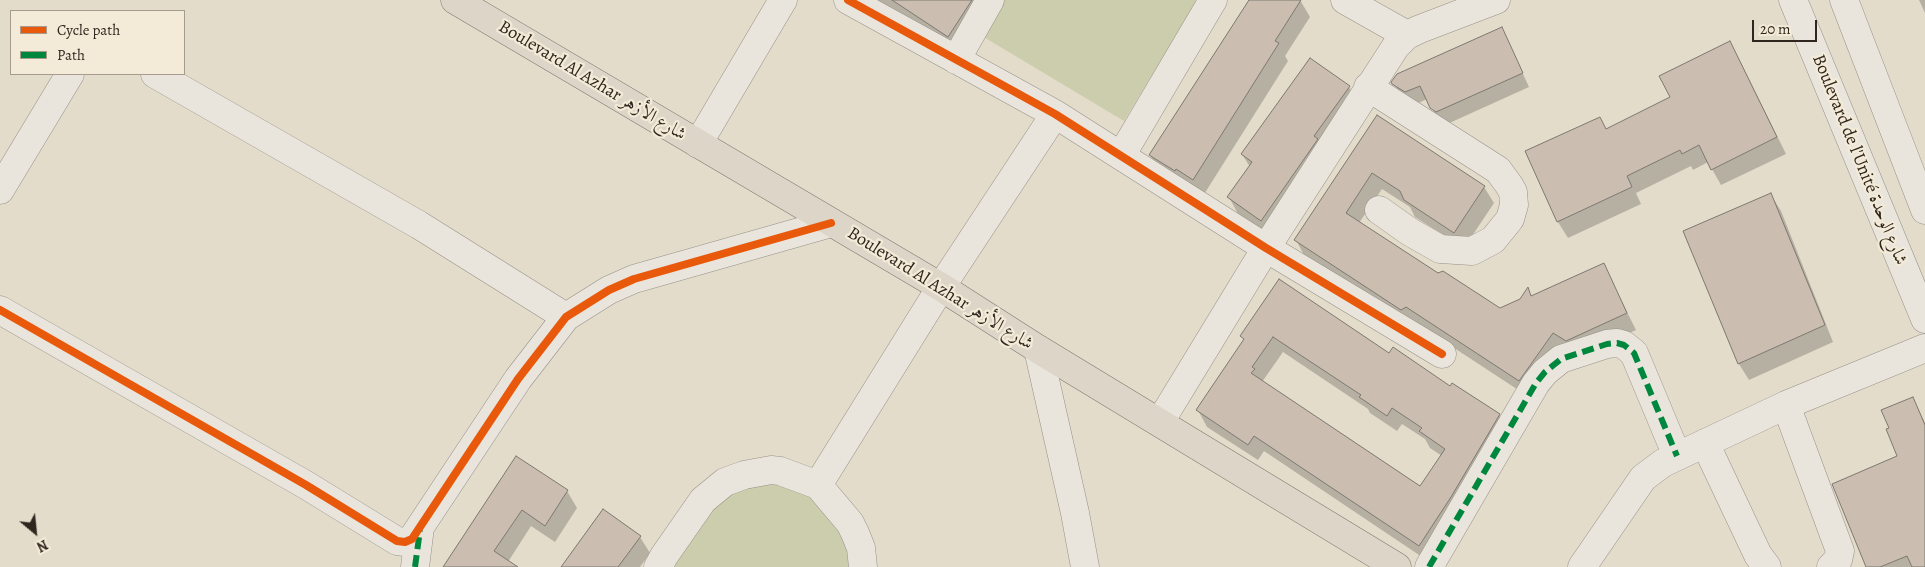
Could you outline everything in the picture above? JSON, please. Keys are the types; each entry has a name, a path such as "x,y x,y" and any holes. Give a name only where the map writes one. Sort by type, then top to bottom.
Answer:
{"main road":[{"name":"Boulevard Al Azhar شارع الأزهر","path":"454,0 941,287 1038,349 1160,422 1391,566"}],"street":[{"path":"698,144 783,0"},
{"path":"848,0 1055,114 1266,248 1442,354"},
{"path":"956,60 990,0"},
{"path":"1121,156 1213,0"},
{"path":"1345,0 1407,35"},
{"path":"1160,422 1266,248 1396,46 1407,35 1496,0"},
{"name":"Boulevard de l'Unité شارع الوحدة","path":"1793,0 1925,319"},
{"path":"1844,0 1925,210"},
{"path":"0,190 69,75"},
{"path":"157,75 419,225 566,317"},
{"path":"1368,87 1498,170 1510,185 1513,192 1514,205 1505,228 1493,240 1472,251 1440,249 1410,232 1379,210"},
{"path":"818,485 941,287 1055,114"},
{"path":"0,310 306,485 397,541 405,542 412,539 518,380 566,317 610,290 634,279 832,223"},
{"path":"1429,567 1536,383 1545,372 1561,359 1607,344 1617,343 1624,345 1634,353 1677,456"},
{"path":"1582,567 1643,478 1663,463 1786,405 1925,348"},
{"path":"1038,349 1075,512 1085,567"},
{"path":"1786,405 1840,551 1838,560 1830,567"},
{"path":"1705,443 1758,555 1767,567"},
{"path":"658,567 703,500 725,482 744,475 771,470 780,471 818,485 850,523 861,548 864,567"},
{"path":"415,567 420,527"}],"green space":[{"path":"1004,0 1198,0 1124,121 982,36"},
{"path":"733,480 823,483 860,567 655,567"}],"building":[{"path":"892,0 972,0 948,37"},
{"path":"1249,0 1301,0 1275,41 1279,43 1193,180 1149,155"},
{"path":"1502,27 1523,73 1436,112 1430,108 1420,86 1405,92 1392,84 1391,82 1397,74"},
{"path":"1730,41 1777,137 1711,170 1699,145 1682,154 1680,150 1627,176 1632,187 1557,222 1525,151 1600,117 1606,129 1670,97 1659,76"},
{"path":"1310,58 1350,86 1314,136 1318,139 1261,221 1227,197 1252,162 1241,154"},
{"path":"1377,115 1485,186 1454,233 1404,200 1400,191 1372,173 1346,213 1438,273 1443,271 1500,308 1520,299 1528,287 1531,296 1604,263 1627,313 1566,341 1553,333 1519,381 1406,307 1401,310 1294,240"},
{"path":"1771,193 1825,325 1738,364 1683,231"},
{"path":"1279,279 1389,353 1393,347 1450,386 1452,383 1500,414 1451,497 1419,546 1254,436 1248,445 1196,410 1244,339 1240,336","holes":["1273,337 1361,395 1359,397 1387,416 1392,408 1422,428 1419,431 1445,449 1420,486 1251,373 1255,369 1252,367"]},
{"path":"1913,397 1925,425 1925,567 1912,567 1907,556 1880,567 1866,567 1832,484 1897,456 1886,429 1889,428 1881,410"},
{"path":"516,456 568,490 545,526 522,510 494,551 518,567 443,567"},
{"path":"603,509 641,536 618,567 561,567"}],"marked path":[{"path":"1429,567 1536,383 1545,372 1561,359 1607,344 1617,343 1624,345 1634,353 1677,456"},
{"path":"415,567 420,530"}],"cycle path":[{"path":"848,0 1055,114 1266,248 1442,354"},
{"path":"0,310 306,485 397,541 405,542 412,539 518,379 566,317 609,290 634,279 831,223"}]}
